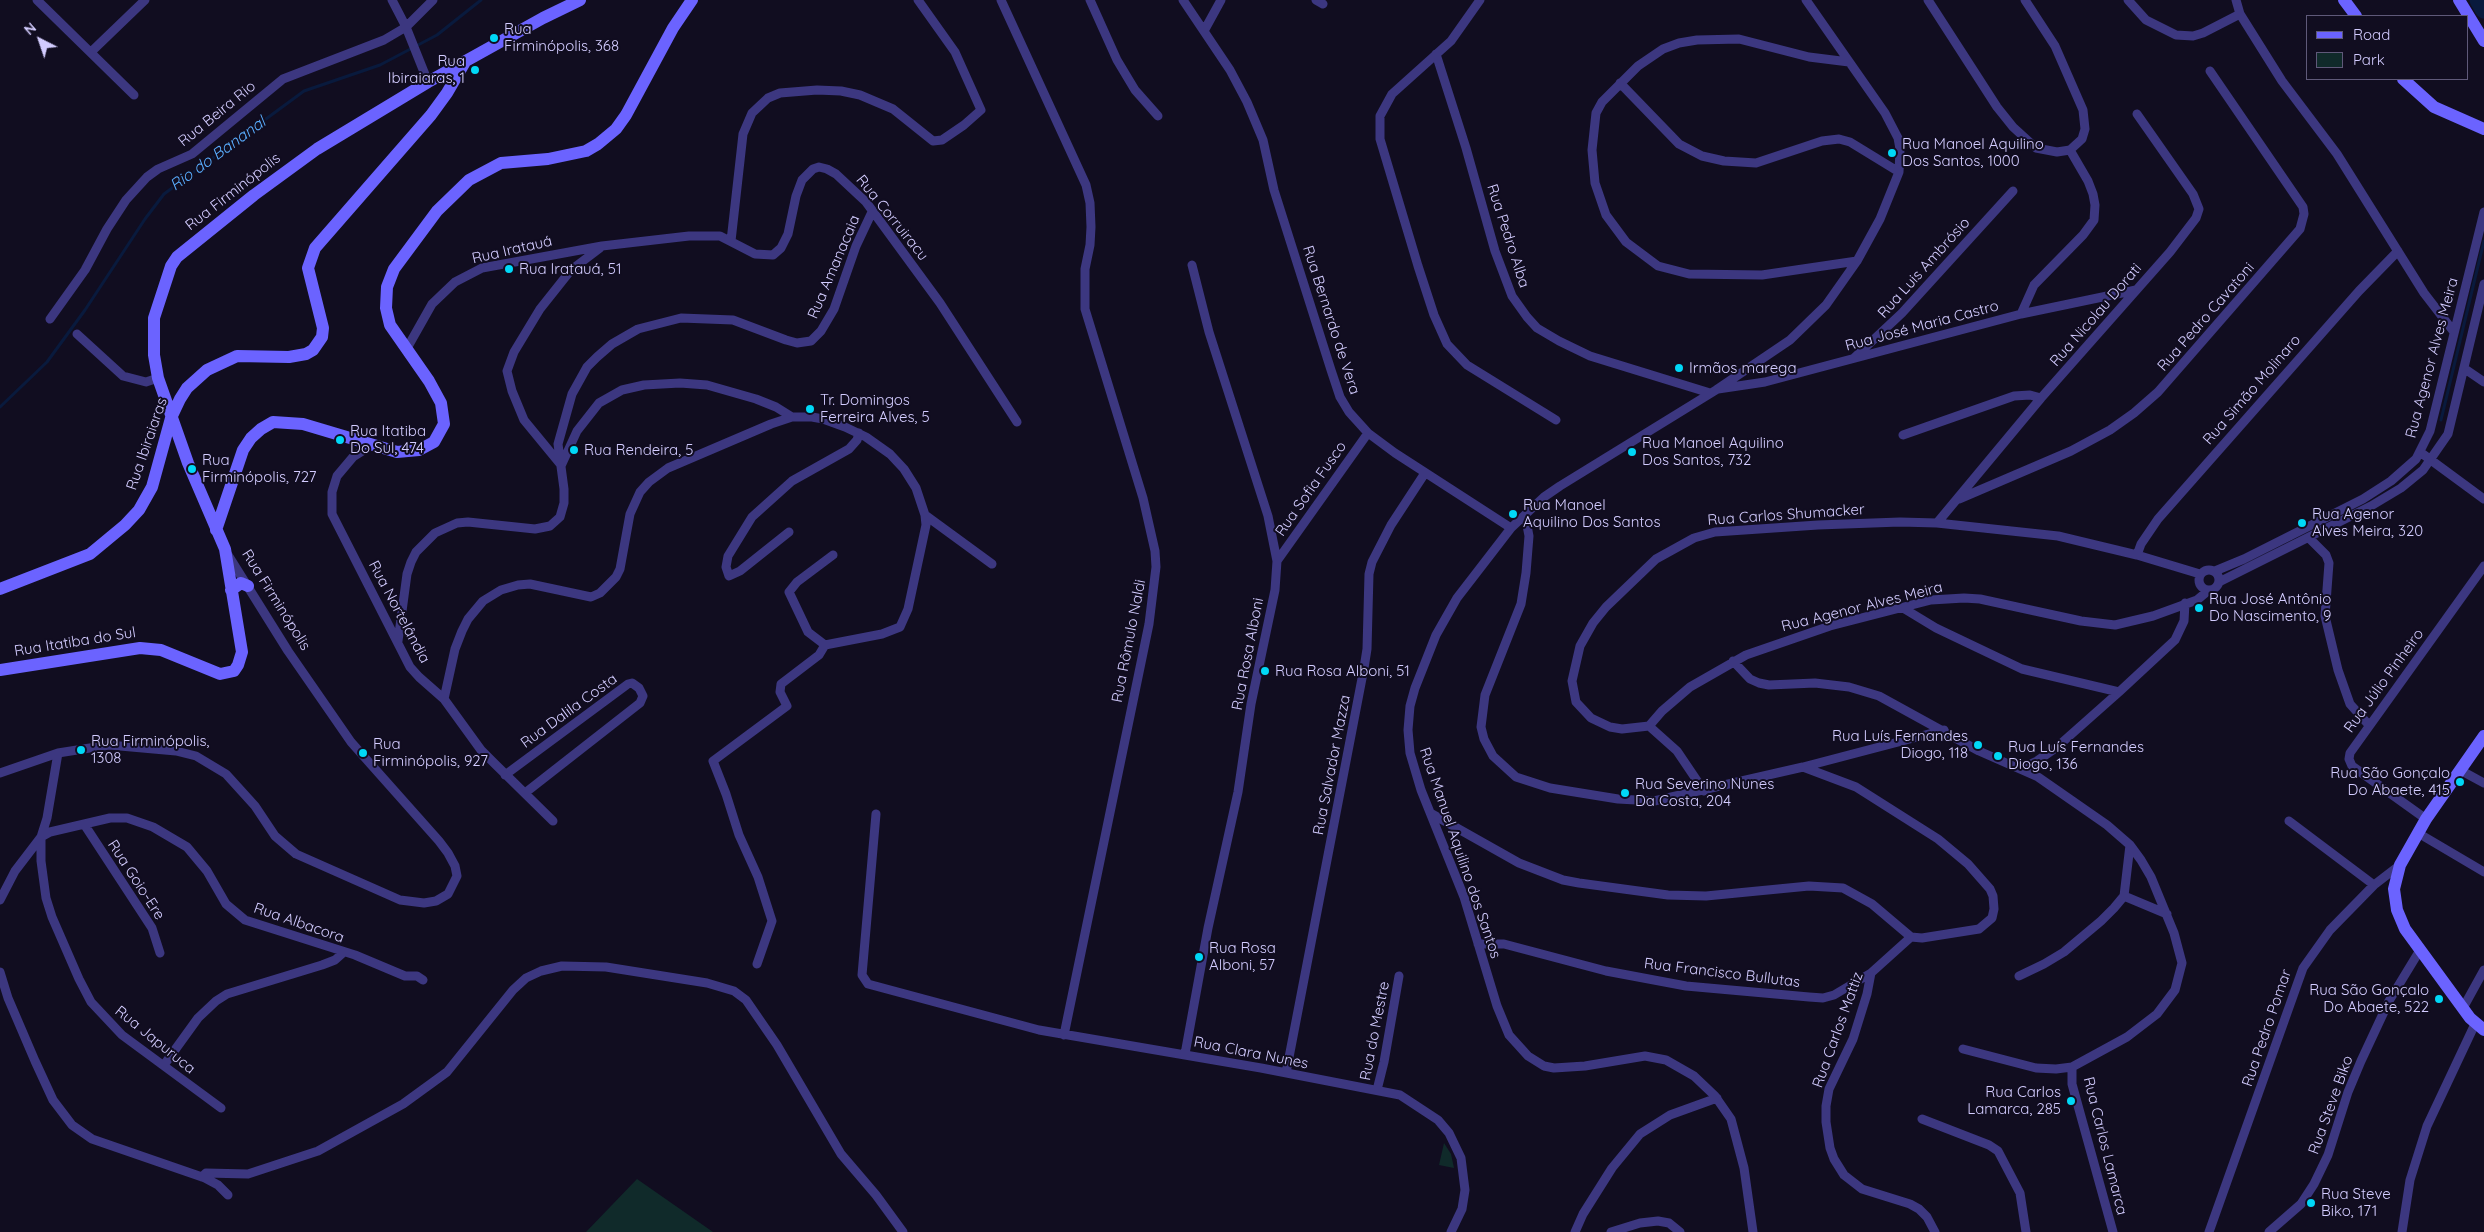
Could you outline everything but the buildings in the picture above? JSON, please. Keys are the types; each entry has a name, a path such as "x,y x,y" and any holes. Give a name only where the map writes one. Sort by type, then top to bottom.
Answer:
{"main road":[{"name":"Rua Firminópolis","path":"225,549 208,512 171,418 158,378 153,348 154,318 165,281 177,257 282,173 426,78 449,78 465,62 578,0"},
{"path":"216,530 243,450 251,438 273,422 303,424 397,452 419,450 434,442 444,424 441,403 390,325 386,308 387,286 405,252 437,211 469,180 485,169 501,163 548,159 586,151 616,129 626,116 654,60 692,0"},
{"path":"2344,0 2355,15"},
{"path":"2459,0 2468,15"},
{"path":"2469,16 2484,41"},
{"path":"426,78 442,100"},
{"name":"Rua Ibiraiaras","path":"0,589 90,554 125,525 139,510 152,487 171,418 187,388 207,370 237,356 289,357 306,354 313,350 322,337 323,328 308,268 315,248 442,100 449,78"},
{"path":"2404,80 2434,107 2484,129"},
{"path":"208,512 229,491"},
{"name":"Rua Itatiba do Sul","path":"0,670 140,648 161,650 220,674 234,671 242,652 225,549"},
{"path":"231,590 241,583 248,586"},
{"path":"2479,1027 2406,930 2397,910 2395,880 2400,865 2426,819 2484,736"}],"street":[{"path":"37,0 134,95"},
{"path":"392,0 406,27 426,78"},
{"name":"Rua Beira Rio","path":"50,319 85,270 107,229 126,200 147,177 158,169 192,154 283,80 384,40 406,27 433,0"},
{"path":"732,241 743,134 752,113 768,98 780,93 817,90 840,91 860,95 893,109 933,141 942,140 964,125 981,110 967,74 947,38 918,0"},
{"name":"Rua Rômulo Naldi","path":"1001,0 1086,185 1091,219 1083,292 1085,309 1143,498 1156,567 1148,624 1064,1035"},
{"path":"1090,0 1118,60 1135,90 1158,116"},
{"name":"Rua Bernardo de Vera","path":"1183,0 1238,86 1259,130 1266,148 1274,190 1340,396 1356,422 1368,433 1425,473 1512,528"},
{"path":"1204,31 1221,0"},
{"path":"1480,0 1451,41 1392,94 1383,107 1379,122 1383,148 1418,266 1441,334 1454,354 1467,365 1556,420"},
{"name":"Rua Manuel Aquilino dos Santos","path":"1752,1232 1748,1190 1736,1136 1730,1119 1717,1098 1688,1072 1660,1058 1640,1057 1584,1066 1554,1068 1544,1066 1528,1056 1502,1023 1464,897 1413,765 1409,743 1410,712 1415,688 1427,655 1457,598 1512,528 1544,497 1566,482 1713,391 1790,340 1826,305 1857,261 1880,220 1899,172 1900,149 1894,129 1806,0"},
{"path":"1928,0 1997,108 2013,127 2036,148 2057,152 2070,150 2082,139 2085,129 2083,110 2055,46 2025,0"},
{"path":"2128,0 2146,20 2176,35 2193,36 2203,33 2240,14"},
{"path":"2236,0 2240,14 2282,81 2337,154 2433,307 2454,332"},
{"path":"91,52 143,1"},
{"path":"1849,62 1809,57 1739,39 1697,40 1663,50 1638,66 1602,102 1596,113 1592,131 1593,170 1599,198 1615,230 1636,252 1658,266 1672,271 1707,275 1762,275 1857,261"},
{"name":"Rua Pedro Alba","path":"1436,54 1466,148 1495,251 1512,296 1527,317 1537,328 1558,342 1590,356 1713,391"},
{"name":"Rua Pedro Cavatoni","path":"1959,499 2071,451 2110,430 2134,412 2164,384 2300,229 2304,214 2303,207 2210,71"},
{"path":"1620,83 1679,144 1702,156 1724,161 1756,164 1822,140 1840,139 1850,142 1899,172"},
{"name":"Rua Nicolau Dorati","path":"1937,523 1959,499 2041,398 2188,230 2199,209 2198,202 2182,177 2137,114"},
{"path":"2020,314 2034,285 2083,235 2094,220 2095,205 2093,194 2088,180 2070,150"},
{"name":"Rua Corruiracu","path":"732,241 755,254 776,253 788,234 799,187 812,169 828,169 836,174 855,190 940,303 1017,422"},
{"name":"Rua Luis Ambrósio","path":"1851,360 1902,314 2013,190"},
{"name":"Rua Amanacaia","path":"398,641 406,574 411,562 425,542 446,527 462,522 479,522 525,530 550,526 560,517 564,502 558,444 572,394 587,367 612,344 638,329 681,318 733,320 797,343 811,341 821,331 834,309 856,246 872,212"},
{"name":"Rua Agenor Alves Meira","path":"2214,571 2244,559 2362,499 2391,481 2410,465 2420,452 2430,431 2484,212"},
{"name":"Rua Iratauá","path":"406,350 432,304 465,276 482,268 602,246 688,236 720,236 732,241"},
{"path":"602,246 571,270 540,309 514,352 507,371 512,391 524,420 561,466 577,431 599,403 622,390 636,387 680,383 707,386 756,398 792,417"},
{"name":"Rua Simão Molinaro","path":"2137,555 2141,544 2158,519 2352,298 2398,252"},
{"name":"Rua Rosa Alboni","path":"1185,1054 1208,928 1238,792 1251,704 1275,590 1277,561 1268,516 1208,332 1192,265"},
{"name":"Rua Agenor Alves Meira","path":"2219,582 2309,538 2401,488 2432,459 2448,434 2465,369 2479,327 2484,284"},
{"name":"Rua José Maria Castro","path":"1713,391 1765,382 2020,314 2136,290"},
{"path":"77,334 123,376 146,382 158,378"},
{"path":"2465,369 2484,382"},
{"path":"1903,435 2014,396 2030,395 2041,398"},
{"path":"444,698 455,649 468,619 483,602 501,590 530,584 591,597 600,593 616,577 620,569 630,514 640,492 649,482 668,468 792,417 823,419 859,433 890,454 904,469 916,488 925,515 921,553 908,609 900,627 875,636 825,645 808,632 789,592 797,582 833,555"},
{"path":"2430,431 2448,434"},
{"path":"789,532 740,571 729,576 726,567 728,556 752,516 792,481 849,449 857,440 859,433"},
{"name":"Rua Sofia Fusco","path":"1277,561 1368,433"},
{"name":"Rua Nortelândia","path":"372,445 352,457 337,476 330,504 338,526 410,667 444,698 481,750 554,821"},
{"path":"2420,452 2484,499"},
{"name":"Rua Salvador Mazza","path":"1286,1073 1364,668 1367,649 1369,574 1384,538 1425,473"},
{"path":"925,515 992,564"},
{"path":"1525,515 1529,536 1521,604 1485,695 1481,727 1488,748 1506,769 1516,777 1550,788 1618,799 1647,801 1675,798 1944,730"},
{"name":"Rua Carlos Shumacker","path":"1649,726 1622,728 1599,723 1583,711 1576,702 1572,682 1578,652 1593,623 1624,588 1656,559 1694,538 1715,532 1818,524 1937,523 2058,536 2137,555 2200,574"},
{"path":"2309,538 2330,563 2324,616 2338,670 2350,704 2368,724"},
{"name":"Rua Firminópolis","path":"0,773 58,753 109,745 176,750 196,756 210,763 231,779 255,806 275,836 296,854 400,900 424,903 436,901 448,894 457,876 455,866 444,847 351,742 288,651 225,549"},
{"name":"Rua Júlio Pinheiro","path":"2426,819 2352,766 2349,759 2350,753 2368,724 2484,566"},
{"path":"2208,570 2214,571 2219,582 2215,588 2205,588 2199,580 2200,574 2208,570"},
{"name":"Rua Agenor Alves Meira","path":"1649,726 1676,698 1733,661 1784,640 1931,600 1972,598 2080,621 2116,625 2153,616 2201,598 2205,588"},
{"path":"2020,768 2037,761 2058,747 2175,640 2184,621 2188,602"},
{"path":"1903,608 1936,628 2022,669 2119,692"},
{"path":"758,964 772,921 758,877 747,855 713,761 787,706 780,692 781,684 819,655 825,645"},
{"path":"1733,661 1750,679 1759,684 1769,686 1815,683 1863,691 1879,696 1944,730 1979,751 2020,768 2058,790 2107,825 2130,845 2151,877 2180,947 2182,962 2175,990 2157,1014 2145,1024 2072,1067 2056,1070 2036,1068 1963,1049"},
{"name":"Rua Dalila Costa","path":"505,775 628,684 632,683 639,688 643,696 640,703 525,793"},
{"path":"1649,726 1677,751 1704,790"},
{"name":"Rua Japuruca","path":"58,753 47,818 41,837 41,861 46,898 52,917 79,979 92,1002 116,1029 221,1108"},
{"path":"1431,814 1520,863 1563,880 1644,892 1706,896 1809,886 1843,888 1872,904 1912,937 1922,938 1979,929 1992,918 1994,896 1968,864 1914,822 1856,787 1803,767"},
{"path":"2460,770 2484,783"},
{"name":"Rua Clara Nunes","path":"876,814 862,975 868,984 1064,1035 1185,1054 1400,1095 1438,1120 1449,1133 1461,1158 1465,1179 1462,1208 1452,1232"},
{"name":"Rua Albacora","path":"41,837 110,818 127,818 153,827 187,847 207,871 226,904 245,920 355,955 405,976 417,976 423,980"},
{"path":"2289,821 2374,885"},
{"name":"Rua Goio-Ere","path":"84,824 152,928 160,953"},
{"path":"2418,833 2484,872"},
{"path":"0,900 15,871 41,837"},
{"path":"2019,976 2064,952 2101,922 2124,896 2130,845"},
{"name":"Rua Pedro Pomar","path":"2209,1232 2302,968 2330,930 2374,885 2400,865"},
{"path":"2124,896 2167,914"},
{"name":"Rua Carlos Mattiz","path":"1912,937 1871,973 1867,994 1852,1039 1829,1089 1826,1106 1830,1148 1841,1171 1862,1189 1910,1204 1927,1217 1935,1232"},
{"name":"Rua Francisco Bullutas","path":"1478,944 1504,944 1606,972 1686,986 1809,997 1823,998 1834,995 1871,973"},
{"name":"Rua Steve Biko","path":"2269,1232 2301,1204 2314,1184 2328,1155 2348,1092 2361,1061 2389,1001 2420,950"},
{"path":"164,1065 198,1018 216,1001 240,989 322,965 335,960 344,952"},
{"path":"202,1177 206,1173 248,1174 318,1151 403,1104 446,1072 506,997 526,978 540,971 562,966 606,967 707,983 734,991 746,1000 777,1044 841,1154 876,1195 903,1232"},
{"path":"2463,1008 2484,970"},
{"path":"0,972 8,998 40,1073 53,1100 72,1125 92,1139 202,1177 218,1185 228,1195"},
{"name":"Rua do Mestre","path":"1377,1090 1384,1062 1399,976"},
{"path":"2402,1232 2410,1180 2426,1126 2479,1027"},
{"name":"Rua Carlos Lamarca","path":"2072,1067 2072,1084 2113,1232"},
{"path":"1575,1232 1583,1214 1612,1168 1640,1134 1670,1115 1717,1098"},
{"path":"1922,1119 1989,1145 1998,1152 2020,1193 2026,1232"},
{"path":"1612,1232 1640,1223 1658,1221 1669,1223 1680,1232"}],"green space":[{"path":"1444,1143 1451,1154 1454,1168 1439,1165"},
{"path":"637,1179 713,1232 586,1232"}],"waterway":[{"name":"Rio do Bananal","path":"0,407 47,362 164,194 304,91 380,65 437,35 481,0"},
{"path":"2479,0 2484,9"},
{"path":"2441,420 2484,241"}],"place":[{"name":"Rua Firminópolis, 368","path":"494,38"},
{"name":"Rua Ibiraiaras, 1","path":"475,70"},
{"name":"Rua Manoel Aquilino Dos Santos, 1000","path":"1892,153"},
{"name":"Rua Iratauá, 51","path":"509,269"},
{"name":"Irmãos marega","path":"1679,368"},
{"name":"Tr. Domingos Ferreira Alves, 5","path":"810,409"},
{"name":"Rua Itatiba Do Sul, 474","path":"340,440"},
{"name":"Rua Rendeira, 5","path":"574,450"},
{"name":"Rua Manoel Aquilino Dos Santos, 732","path":"1632,452"},
{"name":"Rua Firminópolis, 727","path":"192,469"},
{"name":"Rua Manoel Aquilino Dos Santos","path":"1513,514"},
{"name":"Rua Agenor Alves Meira, 320","path":"2302,523"},
{"name":"Rua José Antônio Do Nascimento, 9","path":"2199,608"},
{"name":"Rua Rosa Alboni, 51","path":"1265,671"},
{"name":"Rua Luís Fernandes Diogo, 118","path":"1978,745"},
{"name":"Rua Firminópolis, 1308","path":"81,750"},
{"name":"Rua Firminópolis, 927","path":"363,753"},
{"name":"Rua Luís Fernandes Diogo, 136","path":"1998,756"},
{"name":"Rua São Gonçalo Do Abaete, 415","path":"2460,782"},
{"name":"Rua Severino Nunes Da Costa, 204","path":"1625,793"},
{"name":"Rua Rosa Alboni, 57","path":"1199,957"},
{"name":"Rua São Gonçalo Do Abaete, 522","path":"2439,999"},
{"name":"Rua Carlos Lamarca, 285","path":"2071,1101"},
{"name":"Rua Steve Biko, 171","path":"2311,1203"}]}
